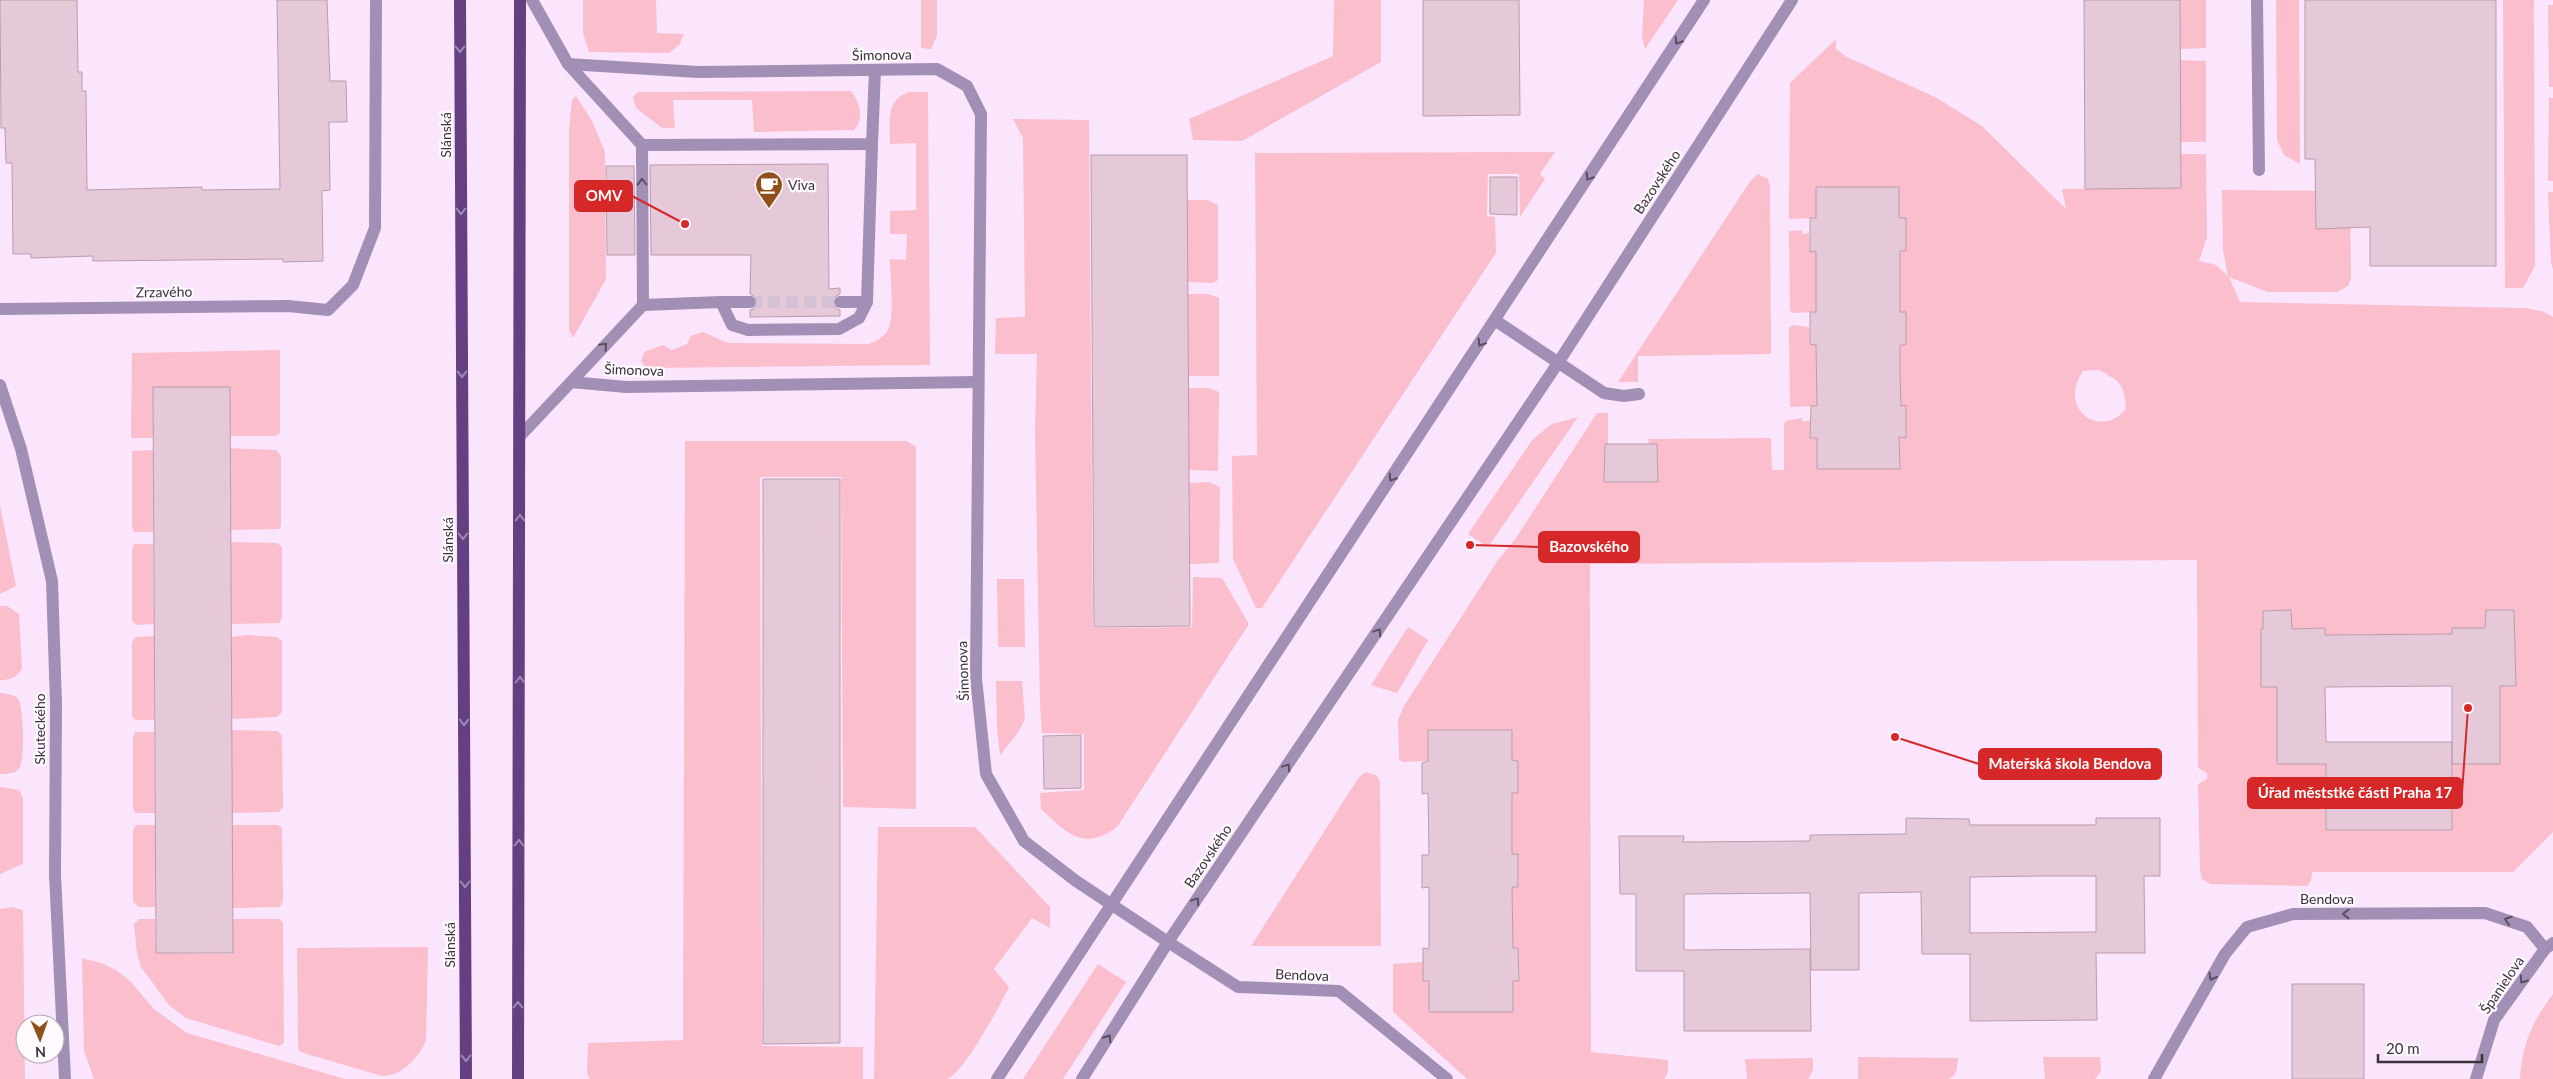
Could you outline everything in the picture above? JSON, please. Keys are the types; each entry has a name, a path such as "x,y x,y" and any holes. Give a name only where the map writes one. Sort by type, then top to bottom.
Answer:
{"main road":[{"name":"Slánská","path":"460,0 466,1079"},
{"path":"518,1079 521,435 520,0"}],"street":[{"name":"Zrzavého","path":"0,309 288,306 328,310 353,285 375,228 376,0"},
{"path":"521,435 644,305 642,145 568,64 532,0"},
{"path":"997,1079 1496,321 1704,0"},
{"name":"Bazovského","path":"1082,1079 1168,942 1558,363 1792,0"},
{"path":"2256,0 2259,170"},
{"name":"Šimonova","path":"568,64 698,72 937,69 967,86 981,114 976,678 986,774 1024,841 1076,880 1168,942"},
{"path":"721,302 732,325 757,330 839,329 859,318 867,302 875,70"},
{"path":"642,145 872,144"},
{"path":"644,305 750,302"},
{"path":"840,302 867,302"},
{"path":"1496,321 1604,393 1624,396 1639,394"},
{"name":"Šimonova","path":"571,382 626,387 978,382"},
{"name":"Skuteckého","path":"0,385 21,449 52,581 56,704 55,875 65,1079"},
{"name":"Bendova","path":"2154,1079 2225,954 2247,927 2294,914 2486,913 2527,927 2549,946"},
{"name":"Bendova","path":"1168,942 1238,987 1339,991 1447,1079"},
{"name":"Španielova","path":"2476,1079 2494,1020 2549,946"}],"shaded area":[{"path":"583,0 656,0 657,33 684,34 679,45 669,53 589,52 583,33"},
{"path":"921,0 937,0 937,36 931,49 921,48"},
{"path":"1334,0 1381,0 1381,62 1242,141 1193,140 1189,119 1333,56"},
{"path":"1644,0 1678,0 1645,49 1642,37"},
{"path":"2180,0 2206,0 2206,48 2180,49"},
{"path":"2276,0 2299,0 2300,164 2284,155 2277,140"},
{"path":"2503,0 2534,0 2535,266 2523,288 2505,288"},
{"path":"2548,5 2553,5 2553,87 2549,87"},
{"path":"1836,39 1836,49 1847,57 1935,97 1982,126 2066,209 2062,189 2181,188 2181,154 2206,154 2207,237 2199,261 2216,265 2228,276 2223,250 2222,190 2350,191 2351,279 2348,286 2337,292 2268,292 2229,277 2240,302 2525,308 2542,311 2553,317 2553,832 2513,872 2312,872 2311,881 2307,886 2210,884 2202,879 2200,871 2198,784 2207,779 2207,773 2198,768 2197,560 1590,564 1591,1052 1668,1060 1668,1072 1664,1079 1467,1079 1393,1012 1393,964 1423,962 1423,981 1429,981 1430,1012 1512,1012 1513,981 1519,981 1518,948 1513,948 1512,887 1518,887 1518,854 1512,854 1512,793 1518,793 1518,761 1512,760 1512,730 1428,730 1428,761 1402,762 1399,759 1398,720 1404,706 1498,560 1516,538 1597,413 1608,413 1608,444 1605,445 1604,482 1658,482 1657,444 1649,444 1648,439 1771,438 1772,470 1784,470 1785,421 1802,418 1802,421 1810,421 1810,438 1817,438 1817,469 1900,469 1899,437 1906,437 1906,406 1900,406 1899,345 1906,344 1906,312 1899,312 1899,251 1905,218 1899,218 1899,187 1816,187 1816,218 1789,219 1790,83","holes":["2099,370 2112,377 2123,389 2126,409 2116,418 2105,421 2094,421 2085,416 2078,408 2075,397 2076,385 2083,371","2291,610 2292,629 2325,628 2325,635 2452,634 2452,628 2485,628 2486,610 2514,610 2516,686 2485,686 2485,730 2500,730 2500,763 2452,763 2452,830 2326,830 2326,764 2294,758 2294,764 2277,764 2277,731 2292,687 2261,687 2261,629 2263,629 2263,611"]},
{"path":"2180,60 2206,61 2206,142 2181,142"},
{"path":"851,91 857,100 860,110 859,121 854,130 754,132 752,100 673,100 675,128 662,128 636,108 633,97 638,92"},
{"path":"909,92 928,92 930,365 646,368 641,361 644,352 663,345 672,350 687,344 691,336 703,332 728,343 869,344 884,335 888,330 891,316 890,259 906,260 907,234 890,234 890,211 916,210 916,143 890,144 890,113 892,106 901,96"},
{"path":"576,96 592,121 605,152 606,279 573,338 569,330 569,129 572,100"},
{"path":"2549,98 2553,98 2553,181 2548,181"},
{"path":"1013,119 1089,120 1093,628 1192,627 1193,577 1222,578 1249,624 1117,827 1105,834 1085,839 1068,832 1041,809 1040,793 1084,790 1084,734 1042,733 1035,431 1037,354 995,354 996,318 1025,317 1023,138"},
{"path":"1555,152 1540,174 1545,179 1520,217 1519,174 1488,174 1487,216 1495,217 1496,253 1262,608 1256,608 1233,559 1232,456 1257,455 1255,153"},
{"path":"1758,174 1768,179 1770,187 1771,354 1638,356 1638,382 1618,382 1751,180"},
{"path":"2548,192 2553,192 2553,270 2551,262"},
{"path":"1187,200 1207,200 1218,205 1218,280 1213,283 1188,282"},
{"path":"1802,230 1802,234 1809,233 1810,251 1816,251 1816,312 1792,313 1790,310 1789,231"},
{"path":"1188,294 1208,294 1219,298 1219,376 1188,376"},
{"path":"1793,325 1809,327 1810,344 1816,345 1817,406 1790,407 1789,328"},
{"path":"280,350 280,433 276,436 230,436 229,387 153,387 153,438 131,438 132,353"},
{"path":"1189,388 1208,388 1219,392 1218,471 1189,470"},
{"path":"1578,417 1488,547 1468,534 1533,439 1552,424"},
{"path":"685,441 907,441 916,447 916,809 843,807 841,477 760,477 762,1046 863,1047 863,1079 590,1079 587,1073 588,1043 683,1040"},
{"path":"230,448 276,450 281,456 281,526 279,529 230,530"},
{"path":"153,450 153,532 134,532 132,527 132,451"},
{"path":"1209,482 1220,487 1219,563 1190,564 1189,483"},
{"path":"0,505 16,586 0,594"},
{"path":"230,542 277,543 282,547 282,618 279,623 231,624"},
{"path":"134,544 153,544 154,624 136,625 132,621 132,550"},
{"path":"997,579 1024,579 1025,647 998,647"},
{"path":"0,606 7,606 19,614 22,669 17,675 7,680 0,680"},
{"path":"1408,627 1428,640 1397,693 1371,685"},
{"path":"248,635 277,637 282,641 282,712 277,717 231,719 231,637"},
{"path":"154,636 154,720 135,720 132,716 132,642 136,637"},
{"path":"996,681 1022,681 1025,719 1017,734 1000,755 997,729"},
{"path":"0,693 12,695 18,699 23,723 21,764 17,771 7,774 0,774"},
{"path":"231,730 278,731 282,736 283,807 279,812 232,813"},
{"path":"135,732 154,732 155,813 135,813 133,808 133,737"},
{"path":"1366,772 1376,775 1380,781 1381,946 1251,946 1359,777"},
{"path":"0,787 19,790 23,798 23,864 0,874"},
{"path":"136,825 155,825 155,907 139,907 133,902 133,830"},
{"path":"232,825 278,825 282,828 283,901 280,907 232,908"},
{"path":"878,827 975,827 1050,907 1050,928 1032,918 994,969 1009,987 972,1052 954,1074 947,1079 874,1079"},
{"path":"13,907 23,910 24,1014 15,1014 15,1064 25,1064 25,1079 0,1079 0,909"},
{"path":"139,919 155,919 156,953 231,954 232,919 280,919 283,923 284,1043 279,1046 186,1018 169,1005 141,967 137,954 134,924"},
{"path":"428,947 426,1041 418,1054 402,1070 382,1076 300,1052 298,1048 297,948"},
{"path":"82,958 101,963 116,970 130,981 155,1010 187,1033 345,1079 94,1079 84,1051"},
{"path":"1098,964 1126,982 1063,1079 1023,1079"},
{"path":"2553,994 2553,1079 2520,1079 2523,1055 2529,1034 2539,1014"},
{"path":"1858,1057 1958,1058 1954,1076 1948,1079 1858,1079"},
{"path":"2043,1057 2100,1057 2101,1071 2095,1079 2045,1079"},
{"path":"1813,1058 1813,1070 1808,1079 1747,1079 1745,1059"}],"building":[{"path":"0,0 77,0 78,72 82,72 82,91 86,91 87,190 202,187 202,190 280,189 277,0 327,0 330,81 346,81 347,122 329,122 330,190 322,191 323,261 283,262 283,259 93,261 93,256 31,258 31,254 13,254 12,163 6,163 5,128 1,128"},
{"path":"1423,0 1519,0 1520,115 1423,116"},
{"path":"2084,0 2180,0 2181,188 2085,189"},
{"path":"2305,0 2496,0 2496,266 2370,266 2370,227 2316,229 2315,159 2305,159"},
{"path":"1091,155 1187,155 1190,626 1094,627"},
{"path":"828,164 829,289 840,288 840,294 833,298 832,302 836,309 840,310 840,316 750,317 750,310 754,309 758,302 757,298 750,294 751,255 651,255 650,165"},
{"path":"606,166 634,166 635,255 607,255"},
{"path":"1490,177 1517,177 1517,215 1490,214"},
{"path":"1816,187 1899,187 1899,218 1906,218 1906,251 1900,251 1900,312 1906,312 1906,345 1900,345 1900,375 1901,406 1906,405 1906,438 1899,437 1900,469 1817,469 1817,438 1810,438 1811,406 1817,406 1816,345 1810,344 1810,312 1816,312 1816,251 1810,252 1810,218 1816,218"},
{"path":"153,387 230,387 233,953 156,953"},
{"path":"1605,444 1657,444 1658,482 1604,482"},
{"path":"763,479 840,479 840,1043 763,1044"},
{"path":"2291,610 2292,629 2325,628 2325,635 2452,634 2452,628 2485,628 2486,610 2514,610 2516,686 2500,686 2500,764 2452,764 2452,830 2326,830 2326,764 2277,764 2277,687 2261,687 2261,629 2263,629 2263,611","holes":["2452,686 2452,742 2326,742 2325,687"]},
{"path":"1428,730 1512,730 1512,760 1518,761 1518,793 1512,793 1512,854 1518,854 1518,887 1512,887 1513,948 1518,948 1519,981 1513,981 1513,1012 1429,1012 1429,981 1423,981 1423,948 1429,949 1429,887 1422,888 1422,855 1429,855 1428,793 1422,794 1422,763 1428,761"},
{"path":"1081,735 1081,788 1044,789 1043,736"},
{"path":"1906,818 1969,819 1970,825 2096,825 2096,818 2160,818 2160,876 2144,876 2145,953 2096,953 2097,1020 1970,1021 1970,954 1922,954 1921,892 1859,893 1859,970 1811,970 1810,893 1684,894 1684,950 1810,949 1811,1031 1684,1031 1684,971 1636,971 1636,894 1620,894 1619,836 1684,836 1683,842 1810,841 1810,835 1906,834","holes":["2096,876 2096,932 1970,933 1970,877"]},
{"path":"2292,984 2364,984 2364,1079 2292,1079"}],"tunnel":[{"path":"750,302 840,302"}],"place":[{"name":"Viva","path":"769,209"},
{"name":"OMV","path":"685,224"},
{"name":"Bazovského","path":"1470,545"},
{"name":"Úřad měststké části Praha 17","path":"2468,708"},
{"name":"Mateřská škola Bendova","path":"1895,737"}]}
